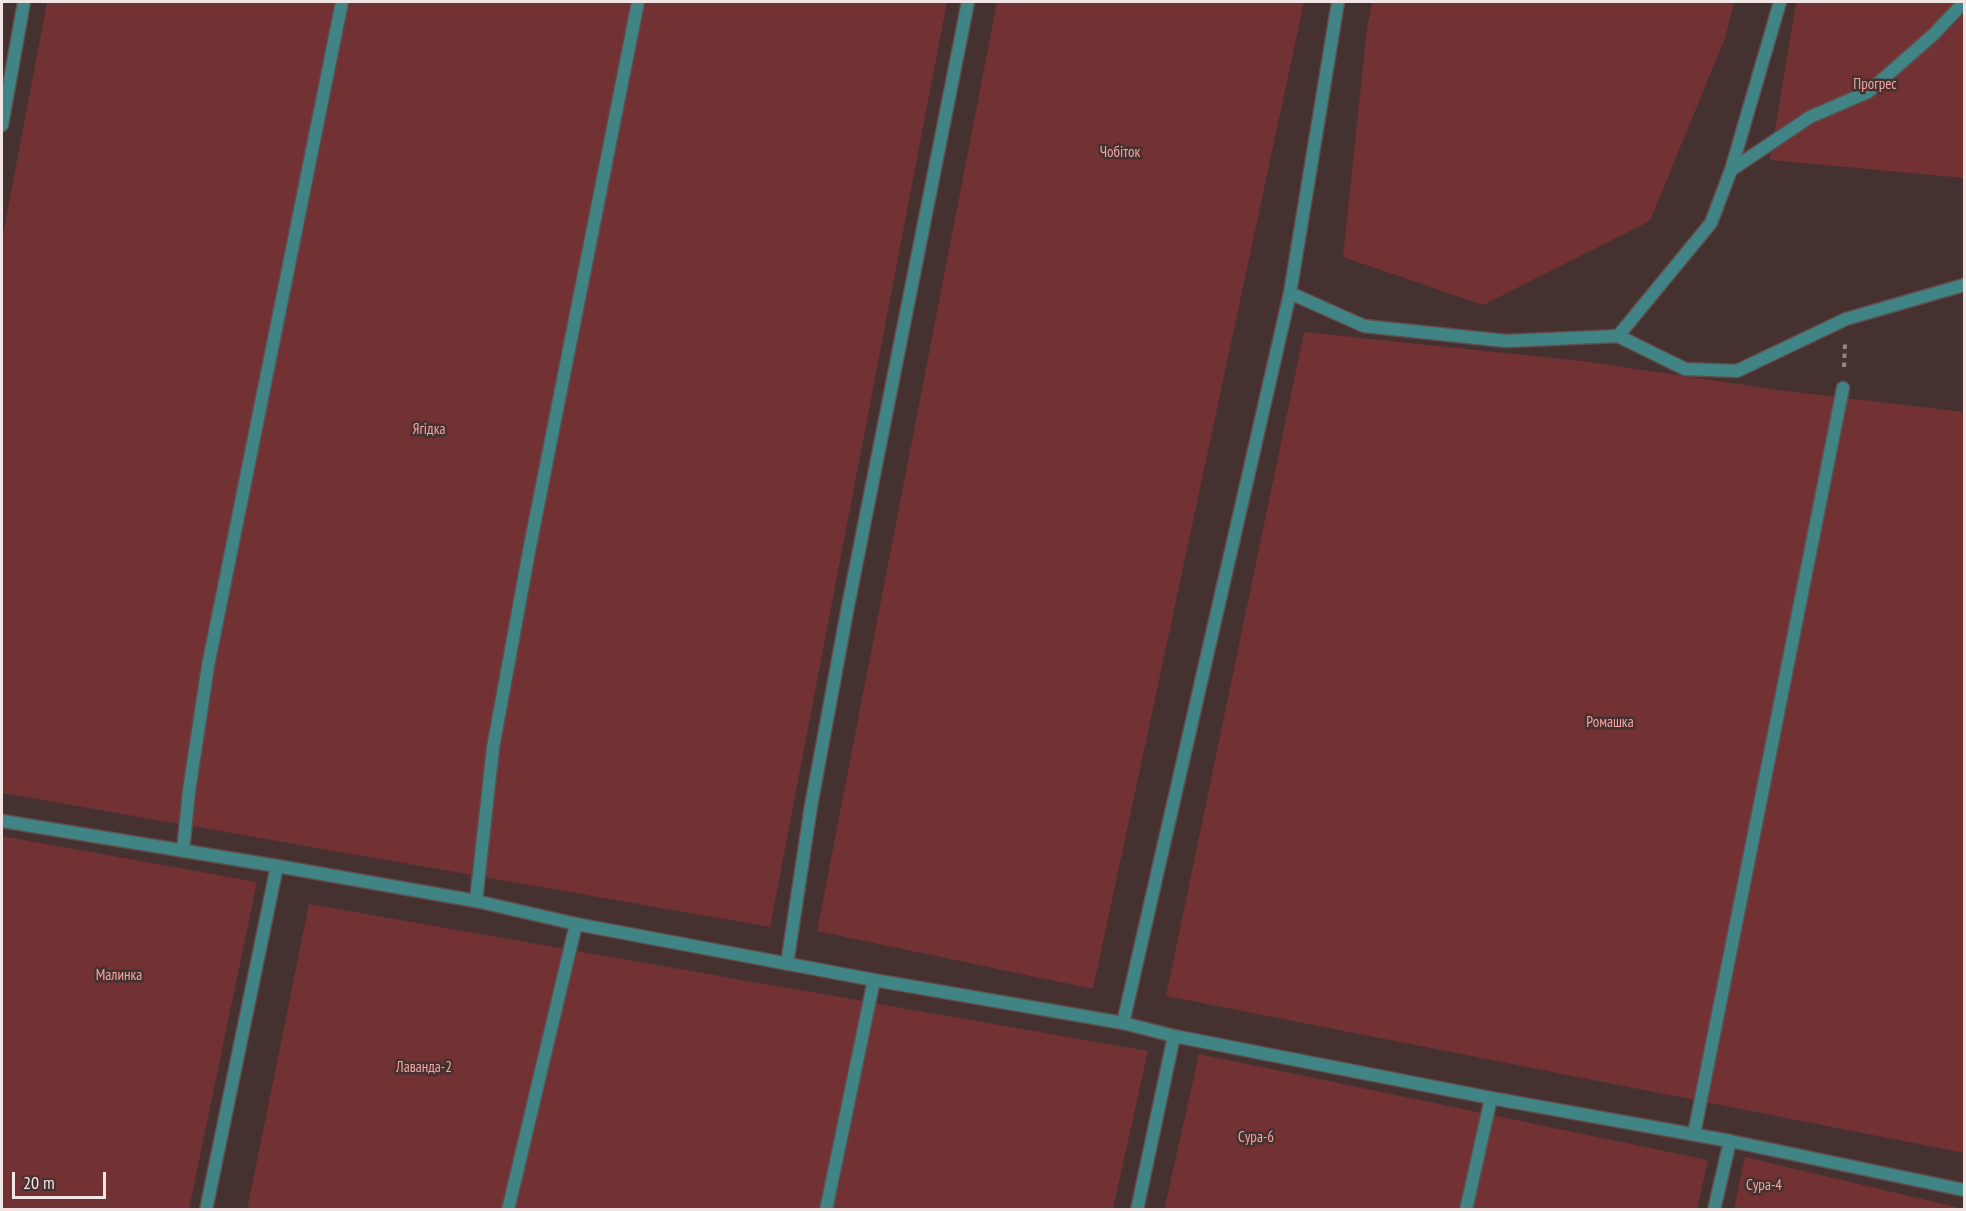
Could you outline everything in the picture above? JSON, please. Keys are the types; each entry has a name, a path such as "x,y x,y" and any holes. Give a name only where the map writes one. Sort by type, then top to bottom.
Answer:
{"street":[{"path":"2,125 24,2"},
{"path":"183,851 189,791 208,666 342,2"},
{"path":"476,901 497,725 532,534 638,2"},
{"path":"787,964 811,806 848,606 968,2"},
{"path":"1123,1023 1290,293 1338,2"},
{"path":"1618,336 1711,223 1731,170 1780,2"},
{"path":"1731,170 1810,117 1868,92 1934,34 1965,2"},
{"path":"1290,293 1364,326 1506,341 1618,336 1685,369 1737,371 1846,320 1965,285"},
{"path":"1694,1134 1843,388"},
{"path":"2,821 476,901 576,924 874,980 1123,1023 1174,1036 1491,1098 1730,1141 1965,1190"},
{"path":"206,1209 277,866"},
{"path":"508,1209 576,924"},
{"path":"826,1209 874,980"},
{"path":"1137,1209 1174,1036"},
{"path":"1466,1209 1491,1098"},
{"path":"1714,1209 1730,1141"}],"path":[{"path":"1843,388 1846,320"}],"green space":[{"name":"Ягідка","path":"47,2 947,2 770,927 2,793 2,240"},
{"name":"Чобіток","path":"997,2 1304,2 1093,989 817,931"},
{"path":"1372,2 1734,2 1725,38 1650,221 1483,305 1343,257 1367,28"},
{"name":"Прогрес","path":"1796,2 1964,2 1964,178 1770,160"},
{"name":"Ромашка","path":"1304,332 1582,361 1786,391 1964,412 1964,1153 1166,996"},
{"name":"Малинка","path":"2,836 257,882 189,1209 2,1209"},
{"name":"Лаванда-2","path":"309,904 1148,1051 1113,1209 247,1210"},
{"name":"Сура-6","path":"1199,1054 1708,1160 1697,1209 1164,1210"},
{"name":"Сура-4","path":"1745,1157 1964,1209 1734,1209"}]}
